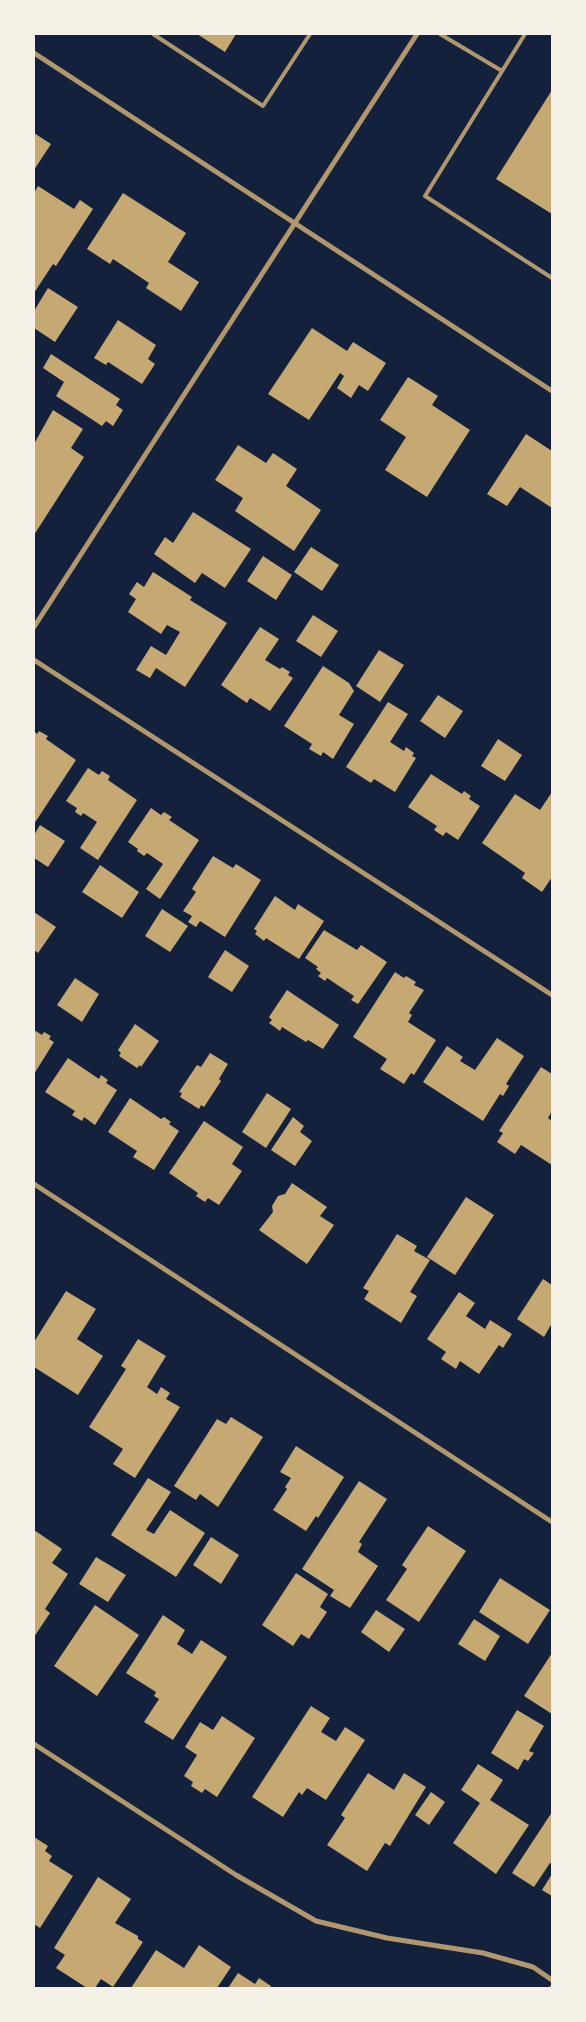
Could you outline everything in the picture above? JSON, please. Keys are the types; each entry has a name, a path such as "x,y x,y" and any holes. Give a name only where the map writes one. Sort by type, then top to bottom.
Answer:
{"street":[{"path":"34,627 417,34"},
{"path":"34,53 294,225 552,391"},
{"path":"34,614 40,618"},
{"path":"34,660 552,995"},
{"path":"34,1184 552,1522"},
{"path":"34,1744 236,1875 316,1921 387,1938 484,1953 533,1967 552,1980"}],"lane":[{"path":"153,34 264,106 310,34"},
{"path":"440,34 502,71"},
{"path":"524,34 426,196 552,278"}],"building":[{"path":"197,34 236,34 225,52"},
{"path":"552,90 552,214 496,179"},
{"path":"34,133 51,144 34,170"},
{"path":"38,186 74,209 80,200 93,209 56,266 53,264 34,293 34,193"},
{"path":"123,193 186,233 168,262 199,282 181,311 146,288 149,283 113,259 110,264 87,249"},
{"path":"48,288 78,307 55,342 34,328 34,311"},
{"path":"118,320 156,345 148,359 155,364 142,384 108,362 106,365 94,358"},
{"path":"312,328 347,351 353,342 386,363 368,391 359,385 351,398 337,388 344,376 340,373 309,420 268,394"},
{"path":"51,354 120,399 116,405 123,410 113,426 106,421 102,426 56,396 64,382 43,368"},
{"path":"408,377 438,396 432,405 470,430 427,497 385,470 406,437 380,420"},
{"path":"53,410 83,429 71,448 84,457 34,535 34,444"},
{"path":"526,434 552,451 552,508 520,487 507,506 487,494"},
{"path":"238,445 266,463 273,453 297,469 286,486 321,510 294,551 235,511 243,498 215,480"},
{"path":"193,512 251,549 225,588 202,573 195,583 154,554 165,537 173,543"},
{"path":"311,547 339,565 322,591 294,572"},
{"path":"263,556 292,575 276,600 247,581"},
{"path":"153,572 192,597 190,600 227,623 185,687 156,668 150,678 136,670 151,646 166,655 180,632 167,625 161,634 128,612 136,599 129,594 137,582 144,587"},
{"path":"313,615 338,631 321,657 296,641"},
{"path":"260,627 279,639 265,660 280,669 282,667 290,672 288,675 293,678 270,711 250,698 247,703 221,685"},
{"path":"379,650 404,665 380,702 356,686"},
{"path":"323,666 349,683 354,691 339,715 354,724 333,759 323,752 321,756 309,749 312,744 284,726"},
{"path":"438,695 463,711 445,738 420,721"},
{"path":"388,702 408,714 390,742 404,751 406,747 414,753 412,756 416,758 395,792 374,779 371,783 346,767"},
{"path":"34,731 37,734 39,731 48,736 46,739 76,760 34,824"},
{"path":"498,739 522,755 505,781 481,766"},
{"path":"88,768 99,775 102,771 110,776 108,780 137,800 98,860 80,848 97,822 83,813 81,816 75,812 77,808 66,801"},
{"path":"431,774 462,794 464,791 471,796 469,799 480,806 458,840 446,832 443,836 434,830 437,826 408,807"},
{"path":"552,792 552,877 542,892 522,878 525,873 482,843 515,794 540,810"},
{"path":"151,808 161,815 164,812 172,817 169,820 199,840 160,899 146,889 163,864 147,853 144,856 128,842"},
{"path":"40,825 65,841 48,867 34,858 34,835"},
{"path":"213,856 233,868 236,864 261,880 225,937 200,921 196,927 188,922 192,916 183,911 196,892 192,889"},
{"path":"100,865 139,892 122,918 82,892"},
{"path":"275,896 295,910 298,904 324,921 299,959 266,938 264,941 255,934 257,931 254,929"},
{"path":"162,909 188,926 170,952 145,936"},
{"path":"34,912 56,927 38,953 34,950"},
{"path":"324,930 357,950 361,945 387,962 358,1004 351,1000 354,996 327,978 325,981 318,976 321,973 316,969 318,967 305,958"},
{"path":"225,950 249,966 232,992 208,977"},
{"path":"395,972 404,978 406,976 416,982 414,985 424,990 409,1013 412,1015 408,1022 436,1040 414,1075 411,1073 404,1084 380,1069 387,1059 353,1037"},
{"path":"75,978 99,994 82,1022 57,1005"},
{"path":"287,990 339,1025 323,1049 308,1040 306,1042 282,1027 280,1031 269,1023 272,1020 269,1017"},
{"path":"135,1024 159,1041 141,1067 140,1065 137,1068 119,1056 121,1053 118,1050"},
{"path":"34,1030 42,1035 44,1032 51,1036 49,1039 54,1042 34,1074"},
{"path":"497,1038 524,1056 506,1084 509,1086 503,1096 500,1094 483,1121 423,1082 447,1046 463,1057 460,1061 475,1070"},
{"path":"210,1053 228,1064 219,1079 221,1081 204,1107 201,1105 199,1109 180,1097 182,1093 179,1092 197,1065 201,1067"},
{"path":"68,1058 99,1079 101,1075 108,1080 106,1083 117,1090 95,1125 84,1117 82,1121 72,1115 75,1111 45,1092"},
{"path":"541,1067 552,1074 552,1111 548,1118 552,1121 552,1165 521,1145 515,1154 497,1142 503,1133 499,1131"},
{"path":"267,1093 291,1109 266,1148 242,1132"},
{"path":"130,1098 161,1119 164,1117 171,1122 169,1124 179,1131 154,1170 133,1157 137,1151 108,1132"},
{"path":"293,1117 304,1126 300,1132 312,1141 295,1166 271,1150"},
{"path":"204,1121 243,1147 232,1164 242,1171 219,1205 208,1198 205,1202 196,1196 198,1193 169,1173"},
{"path":"292,1183 327,1207 320,1216 334,1225 307,1264 259,1230 273,1212 272,1206 278,1196 285,1194"},
{"path":"466,1197 494,1215 455,1275 427,1257"},
{"path":"397,1234 417,1246 414,1251 430,1260 410,1292 417,1296 401,1323 364,1299 369,1291 363,1288"},
{"path":"543,1279 552,1285 552,1323 544,1337 517,1319"},
{"path":"66,1291 96,1309 77,1339 103,1356 78,1395 34,1367 34,1342"},
{"path":"459,1292 475,1303 466,1316 485,1329 490,1320 512,1334 503,1348 499,1345 479,1374 460,1361 456,1369 441,1359 446,1352 427,1339"},
{"path":"138,1339 166,1356 147,1387 157,1394 161,1387 170,1393 166,1399 180,1407 135,1478 113,1464 123,1449 89,1427 126,1369 121,1366"},
{"path":"231,1417 263,1437 218,1507 200,1494 196,1500 174,1486 217,1419 226,1424"},
{"path":"296,1446 344,1477 318,1518 316,1516 306,1531 273,1510 287,1489 285,1487 291,1478 280,1472"},
{"path":"148,1478 171,1492 146,1530 154,1534 170,1510 205,1533 176,1577 111,1535"},
{"path":"359,1481 387,1499 359,1542 362,1544 358,1552 378,1566 350,1608 330,1596 334,1590 302,1569"},
{"path":"428,1526 466,1551 419,1622 386,1600 407,1569 402,1565"},
{"path":"34,1530 62,1549 52,1563 68,1574 45,1609 50,1613 34,1637"},
{"path":"211,1537 239,1555 221,1584 193,1565"},
{"path":"96,1557 126,1575 108,1602 79,1584"},
{"path":"296,1573 328,1594 320,1607 327,1612 309,1639 301,1634 293,1646 262,1625"},
{"path":"500,1578 550,1610 528,1644 479,1612"},
{"path":"95,1605 139,1635 97,1696 54,1666"},
{"path":"376,1610 405,1629 389,1652 361,1632"},
{"path":"163,1615 185,1630 177,1644 192,1654 201,1640 227,1657 173,1740 144,1722 159,1699 154,1696 156,1692 126,1673"},
{"path":"474,1619 500,1636 485,1661 458,1644"},
{"path":"552,1653 552,1714 524,1696"},
{"path":"311,1706 330,1718 321,1732 336,1741 345,1727 365,1740 326,1800 307,1788 302,1795 299,1792 283,1817 252,1797"},
{"path":"517,1710 544,1726 529,1751 534,1753 528,1761 524,1759 518,1770 491,1753"},
{"path":"222,1716 255,1738 217,1797 205,1789 202,1793 191,1786 193,1782 184,1776 197,1755 185,1747 200,1722 213,1730"},
{"path":"478,1764 503,1780 490,1800 529,1825 496,1874 453,1843 480,1803 461,1790"},
{"path":"368,1773 394,1790 404,1773 426,1787 390,1846 385,1843 367,1871 327,1845 345,1818 341,1815"},
{"path":"431,1792 445,1802 429,1825 415,1815"},
{"path":"552,1812 552,1864 550,1863 534,1887 512,1873"},
{"path":"34,1837 48,1846 45,1851 52,1856 49,1861 73,1876 40,1928 34,1924"},
{"path":"552,1874 552,1896 542,1890"},
{"path":"98,1877 131,1899 115,1923 138,1936 138,1939 143,1942 113,1987 101,1979 95,1988 87,1988 56,1968 65,1955 54,1948"},
{"path":"199,1945 231,1967 217,1988 131,1988 156,1950 184,1968"},
{"path":"238,1973 255,1984 259,1978 271,1986 270,1988 228,1988"}]}
